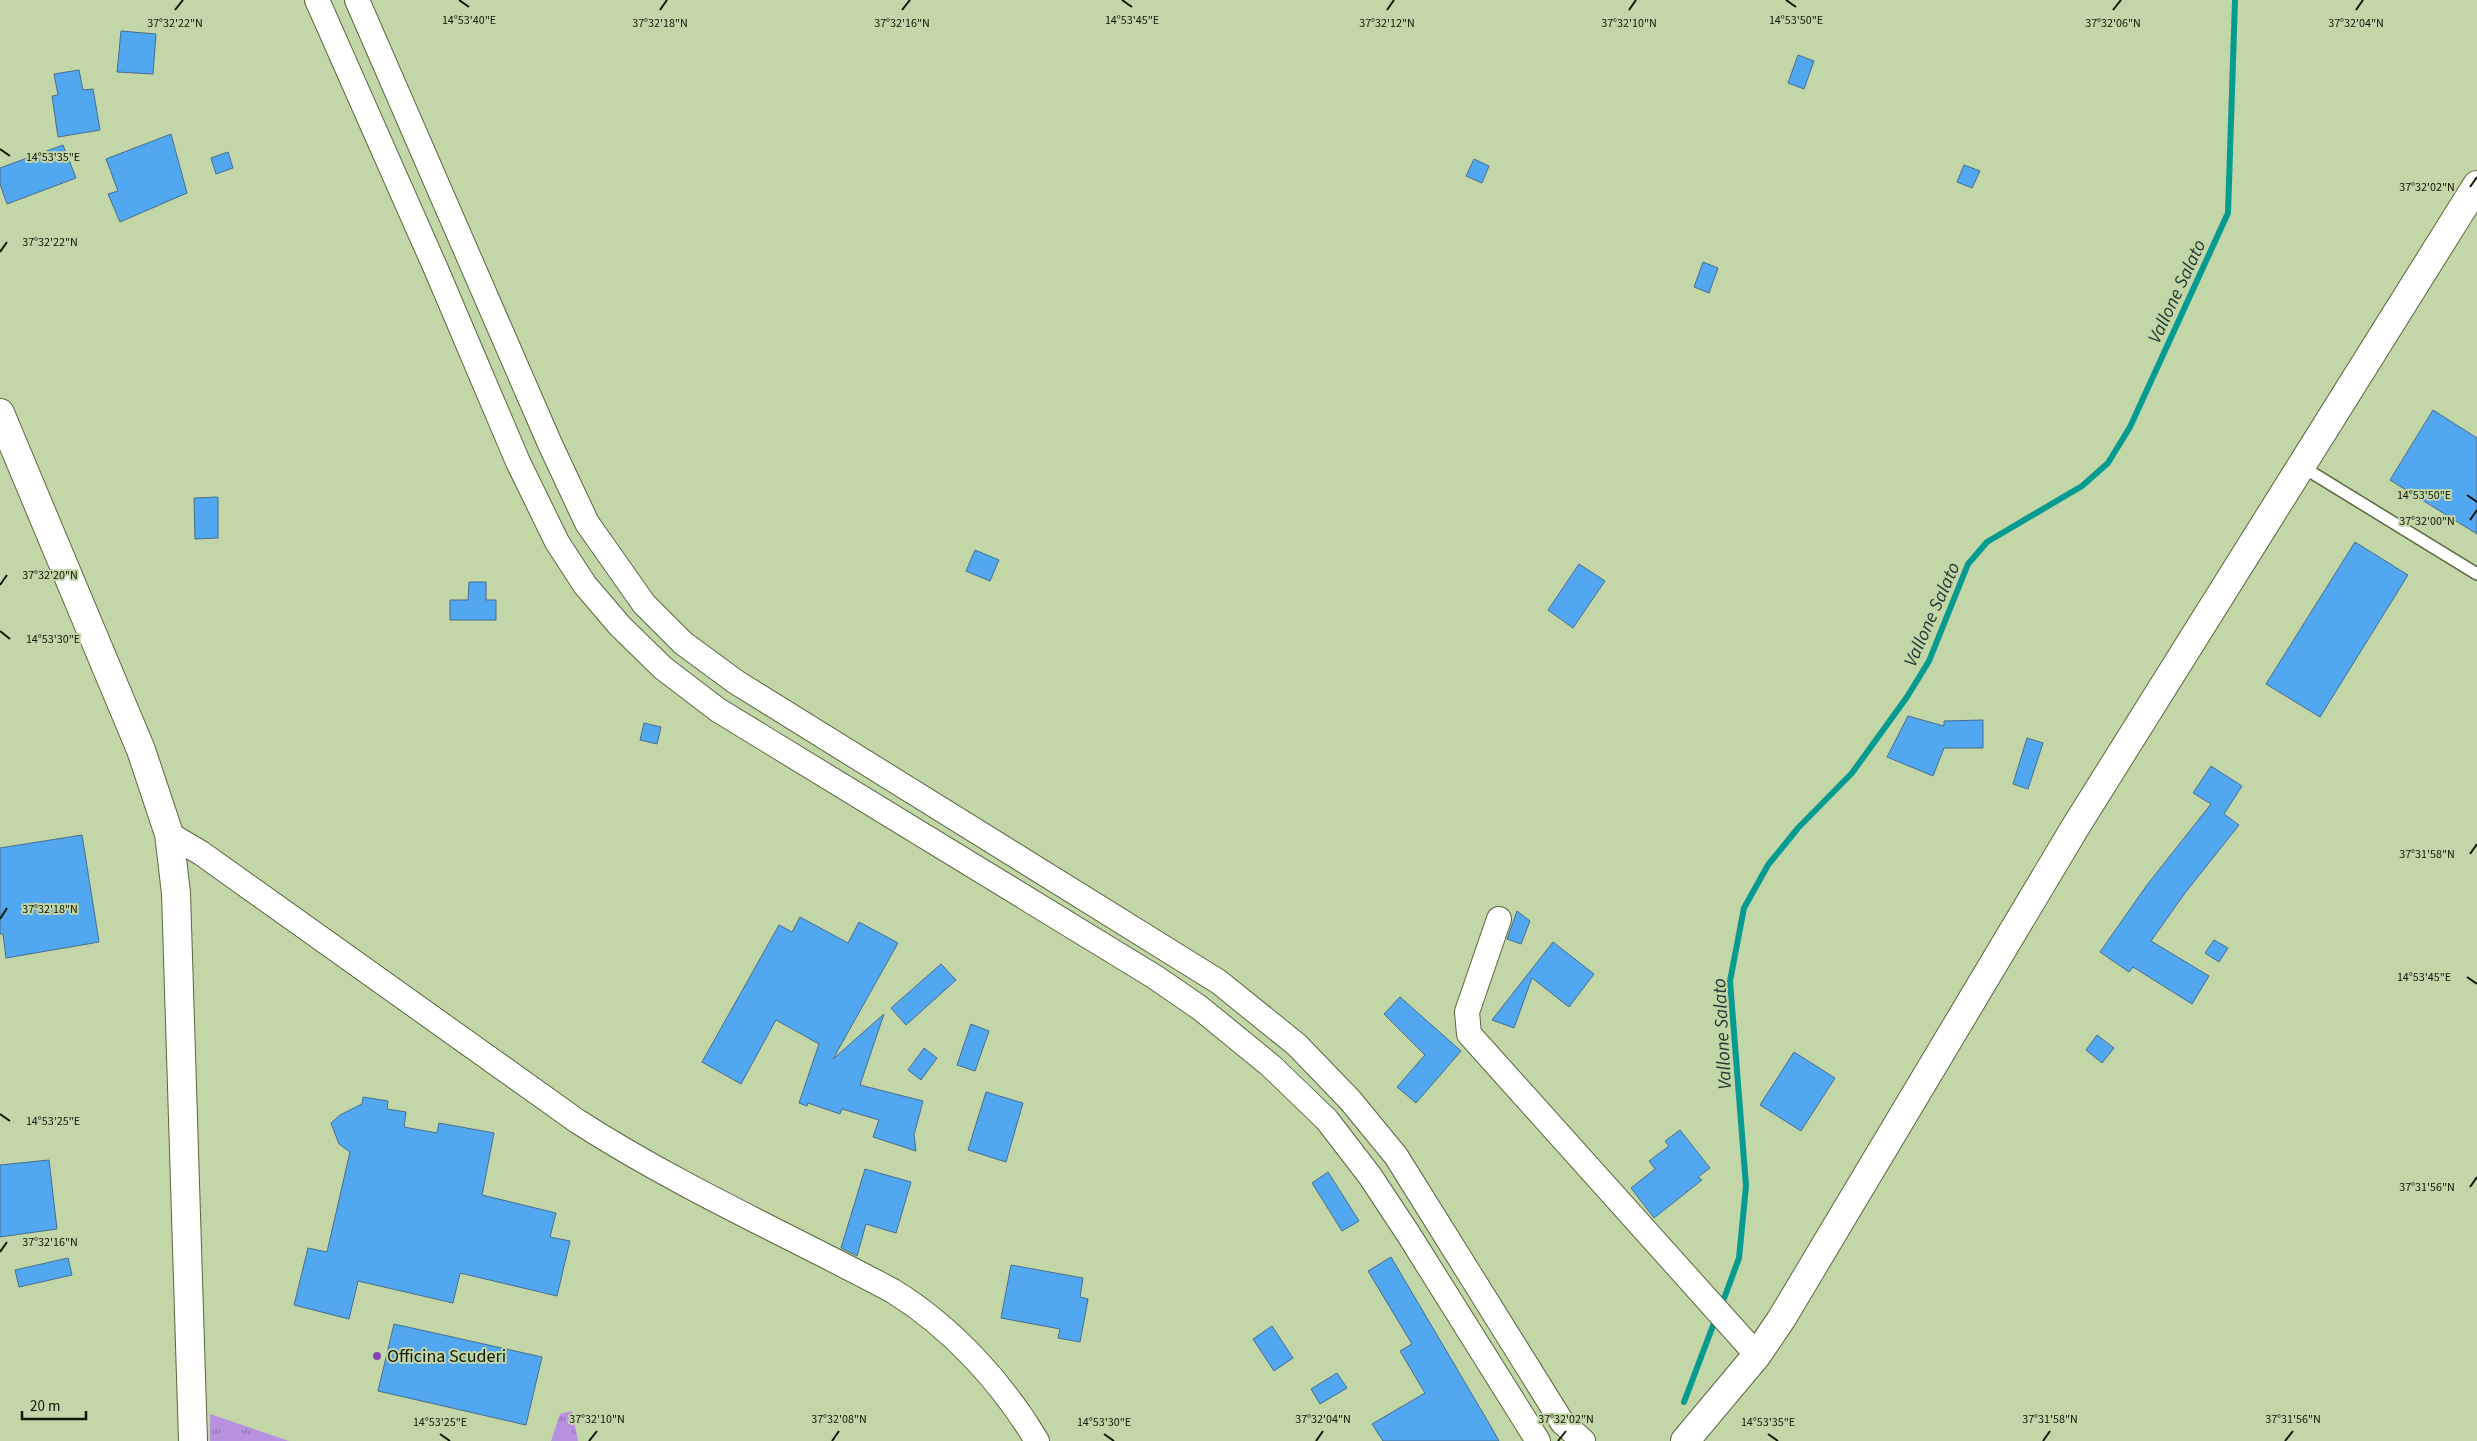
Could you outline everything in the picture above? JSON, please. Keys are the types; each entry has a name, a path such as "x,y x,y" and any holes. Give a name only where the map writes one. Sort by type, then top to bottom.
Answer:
{"main road":[{"path":"1685,1441 1757,1355 1787,1310 2076,826 2477,185"},
{"path":"0,413 140,750 169,834 176,892 193,1441"}],"street":[{"path":"317,0 436,269 518,462 557,542 585,585 620,626 663,668 718,710 1155,977 1200,1008 1271,1066 1327,1120 1370,1176 1538,1441"},
{"path":"357,0 550,444 588,523 644,604 683,643 736,682 1219,982 1297,1045 1350,1100 1396,1156 1562,1422 1583,1441"},
{"path":"169,834 201,853 577,1121 623,1151 664,1174 878,1282 920,1308 947,1332 991,1378 1022,1416 1037,1441"},
{"path":"1499,919 1467,1012 1469,1034 1757,1355"}],"lane":[{"path":"2302,466 2477,574"}],"green space":[{"path":"572,1411 578,1441 551,1441 560,1414"},
{"path":"210,1414 289,1441 210,1441"}],"building":[{"path":"121,31 156,34 153,74 117,72"},
{"path":"1798,55 1814,61 1804,89 1788,83"},
{"path":"79,70 83,90 93,89 100,130 58,137 52,96 58,95 54,74"},
{"path":"171,134 187,193 120,222 108,194 118,191 106,159"},
{"path":"63,145 76,178 7,204 0,184 0,168"},
{"path":"228,152 233,168 216,174 211,158"},
{"path":"1474,159 1489,166 1482,183 1466,176"},
{"path":"1964,165 1980,171 1972,188 1957,182"},
{"path":"1703,262 1718,268 1709,293 1694,287"},
{"path":"2433,410 2477,438 2477,534 2390,480"},
{"path":"218,497 218,538 195,539 194,498"},
{"path":"2355,542 2408,575 2320,717 2266,684"},
{"path":"975,550 999,560 990,581 966,571"},
{"path":"1579,564 1605,581 1573,628 1548,610"},
{"path":"469,582 486,582 486,600 496,600 496,620 450,620 450,600 468,600"},
{"path":"1908,716 1944,726 1944,721 1983,720 1983,748 1944,748 1933,776 1887,757"},
{"path":"644,723 661,727 657,744 640,740"},
{"path":"2027,738 2043,743 2028,789 2013,784"},
{"path":"2211,766 2242,786 2224,814 2239,825 2185,893 2151,941 2209,976 2192,1004 2133,967 2129,972 2100,952 2147,885 2211,804 2193,793"},
{"path":"82,835 99,942 6,958 3,934 0,934 0,848"},
{"path":"1517,911 1530,921 1521,944 1507,939"},
{"path":"800,917 848,943 859,922 898,943 833,1059 884,1014 860,1085 923,1101 914,1135 916,1151 873,1137 879,1120 842,1109 840,1114 808,1103 807,1106 799,1103 819,1044 776,1020 741,1084 702,1062 779,925 792,932"},
{"path":"2214,940 2228,948 2219,962 2205,953"},
{"path":"1553,942 1594,974 1569,1007 1532,978 1514,1028 1492,1020"},
{"path":"941,964 956,980 906,1025 891,1008"},
{"path":"1400,997 1461,1051 1416,1103 1397,1087 1425,1055 1384,1014"},
{"path":"971,1024 989,1031 975,1071 957,1065"},
{"path":"2097,1035 2114,1048 2102,1063 2086,1050"},
{"path":"924,1048 937,1058 921,1080 908,1070"},
{"path":"1794,1052 1835,1078 1801,1131 1760,1105"},
{"path":"986,1092 1023,1103 1006,1162 968,1150"},
{"path":"363,1097 388,1101 387,1109 406,1112 404,1127 437,1133 439,1123 494,1133 482,1195 556,1213 550,1237 570,1241 557,1296 460,1273 453,1303 358,1281 349,1319 294,1305 308,1248 327,1252 350,1152 339,1144 331,1123 340,1115 362,1104"},
{"path":"1680,1130 1710,1168 1698,1177 1702,1180 1654,1218 1631,1188 1655,1169 1649,1161 1669,1146 1665,1141"},
{"path":"49,1160 57,1229 0,1237 0,1165"},
{"path":"865,1169 911,1182 896,1233 866,1224 857,1256 841,1248"},
{"path":"1328,1172 1359,1221 1342,1231 1312,1183"},
{"path":"1391,1257 1499,1441 1383,1441 1372,1424 1425,1393 1400,1351 1412,1344 1368,1271"},
{"path":"68,1258 72,1275 19,1287 15,1270"},
{"path":"1011,1265 1083,1278 1080,1297 1088,1299 1080,1342 1058,1338 1060,1329 1001,1318"},
{"path":"394,1324 542,1357 526,1425 378,1391"},
{"path":"1272,1326 1293,1358 1274,1371 1253,1339"},
{"path":"1337,1373 1347,1388 1320,1404 1311,1389"}],"waterway":[{"name":"Vallone Salato","path":"1722,1304 1739,1258 1746,1186 1730,981 1744,908 1768,865 1798,828 1852,773 1907,697 1929,661 1968,564 1987,542 2082,486 2108,463 2130,427 2228,213 2235,0"},
{"name":"Vallone Salato","path":"1684,1402 1714,1323"}],"place":[{"name":"Officina Scuderi","path":"377,1356"}]}
